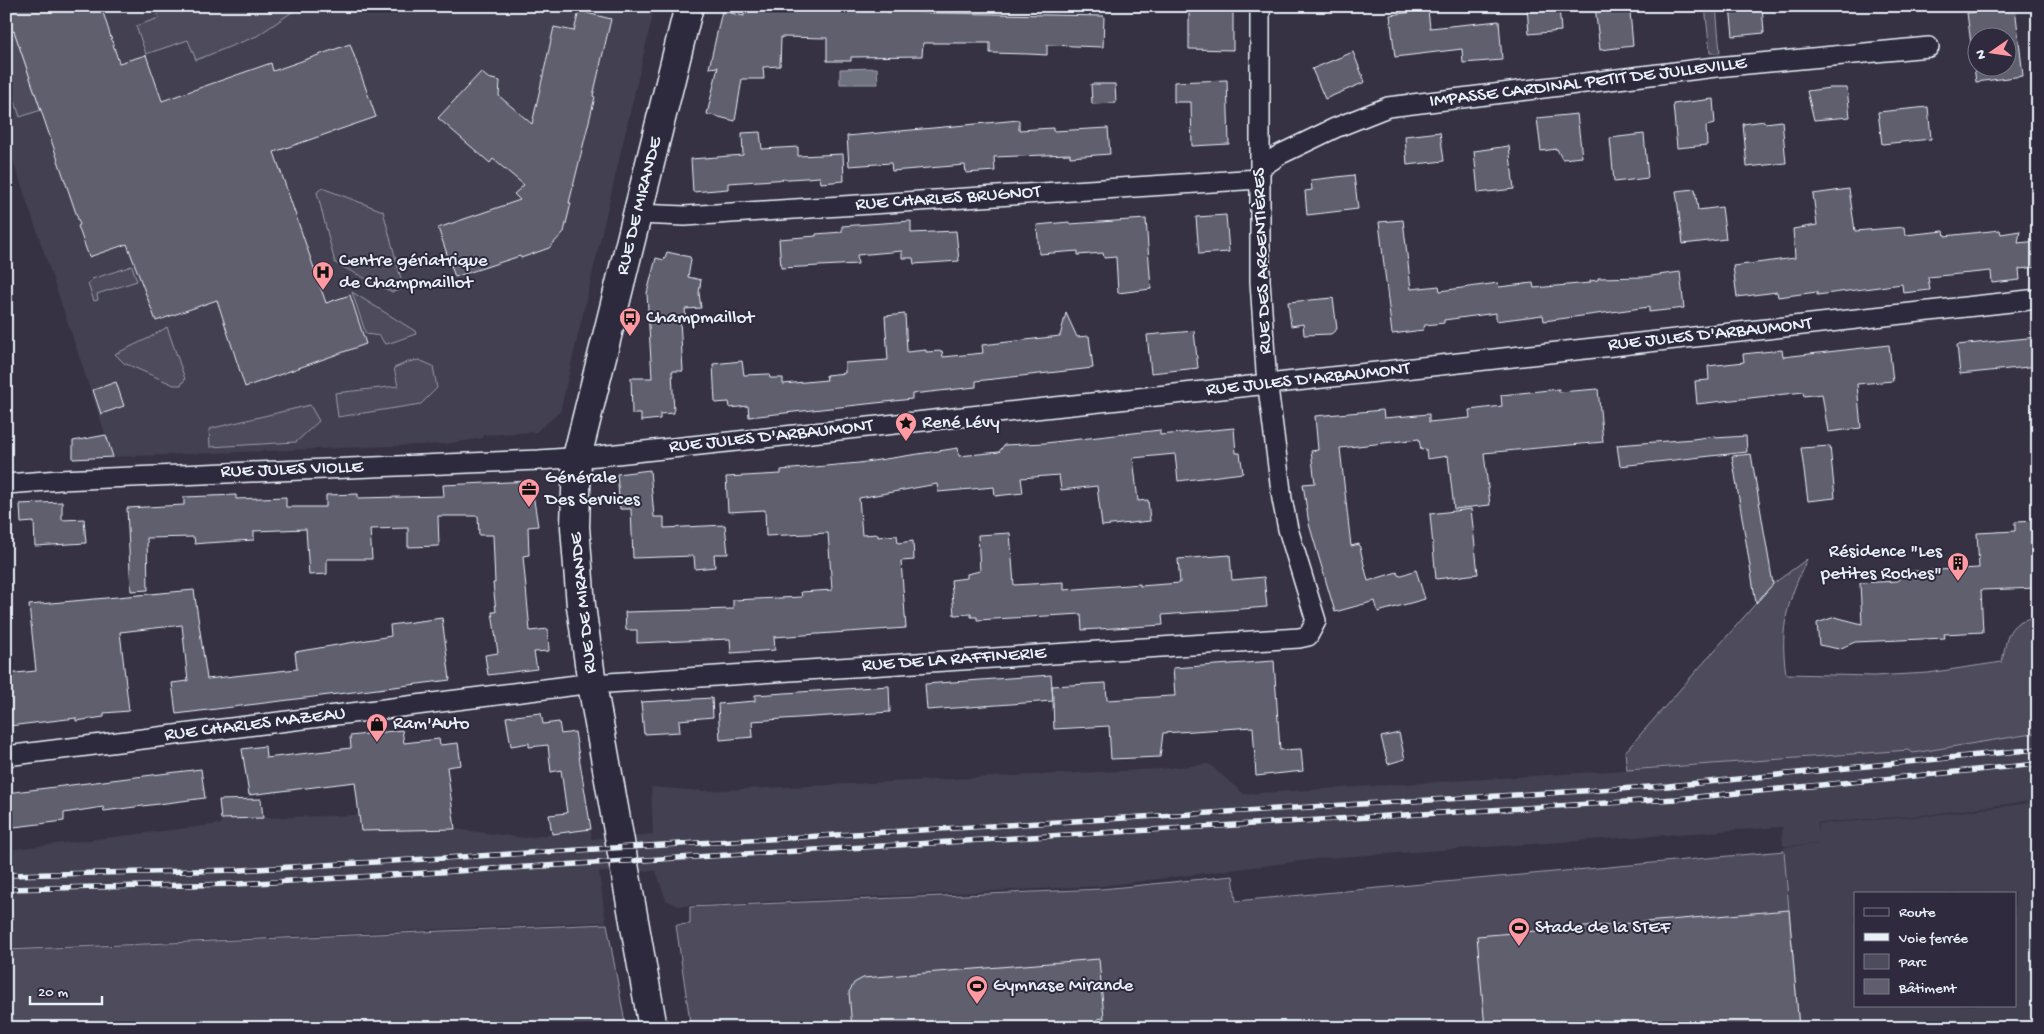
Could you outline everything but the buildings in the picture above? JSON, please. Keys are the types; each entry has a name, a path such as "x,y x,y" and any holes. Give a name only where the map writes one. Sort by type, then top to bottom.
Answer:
{"main road":[{"name":"RUE DE MIRANDE","path":"653,1028 580,606 575,526 577,457 689,6"}],"street":[{"name":"RUE DES ARGENTIÈRES","path":"1260,6 1259,173 1261,290 1268,384 1282,499 1288,529 1316,621 1312,630"},
{"name":"IMPASSE CARDINAL PETIT DE JULLEVILLE","path":"1259,173 1281,154 1335,128 1388,107 1716,67 1929,47"},
{"name":"RUE CHARLES BRUGNOT","path":"637,214 685,216 1259,173"},
{"name":"RUE JULES D'ARBAUMONT","path":"577,457 1268,384 2038,299"},
{"name":"RUE JULES VIOLLE","path":"6,484 70,479 577,457"},
{"name":"RUE DE LA RAFFINERIE","path":"592,684 1299,638 1308,636 1312,630"},
{"name":"RUE CHARLES MAZEAU","path":"6,756 592,684"}],"shaded area":[{"name":"Centre gériatrique de Champmaillot","path":"6,6 655,6 560,412 536,432 483,435 483,438 445,444 113,457 6,140"},
{"path":"2038,733 2038,800 1925,815 1817,823 1818,835 1818,824 1925,816 2038,802 2038,1028 1799,1028 1784,847 1819,844 1783,846 1782,827 1325,858 1102,886 678,906 666,900 656,871 599,872 606,922 6,949 6,850 221,824 221,819 359,815 362,831 455,829 525,838 591,829 591,839 653,834 651,787 702,791 1159,769 1209,764 1244,794 1910,750 1913,753"}],"green space":[{"path":"155,6 301,6 257,36 196,60 188,40 146,54 136,26 159,18"},
{"path":"1705,6 1716,6 1720,53 1710,53"},
{"path":"6,21 10,32 14,31 41,110 20,117 6,74"},
{"path":"322,188 383,211 403,286 400,290 392,292 335,263 317,192"},
{"path":"132,266 137,281 97,294 98,300 94,301 88,284 92,279"},
{"path":"352,292 415,331 416,334 387,344 384,343 380,336 366,334"},
{"path":"167,327 185,379 181,385 174,385 124,363 115,354"},
{"path":"419,360 433,366 437,388 421,404 338,417 335,393 398,386 394,368"},
{"path":"310,405 319,421 296,442 210,447 209,429"},
{"path":"1807,559 1790,601 1787,614 1784,642 1786,674 1874,676 1928,673 2002,662 2007,638 2014,626 2028,619 2038,617 2038,733 1913,753 1909,750 1627,770 1625,752 1773,584"},
{"path":"1784,851 1799,1028 691,1028 676,925 690,924 690,907 1102,889 1233,876 1236,901"},
{"path":"607,924 626,1028 6,1028 6,950"}],"water":[{"path":"877,68 878,84 840,84 840,69"}],"railway":[{"path":"6,875 240,870 1668,786 2038,749"},
{"path":"6,889 238,884 1676,799 2038,764"}],"place":[{"name":"Centre gériatrique de Champmaillot","path":"323,291"},
{"name":"Champmaillot","path":"630,337"},
{"name":"René Lévy","path":"906,442"},
{"name":"Générale Des Services","path":"529,508"},
{"name":"Résidence \"Les petites Roches\"","path":"1958,582"},
{"name":"Ram'Auto","path":"377,743"},
{"name":"Stade de la STEF","path":"1519,947"},
{"name":"Gymnase Mirande","path":"977,1005"}]}
